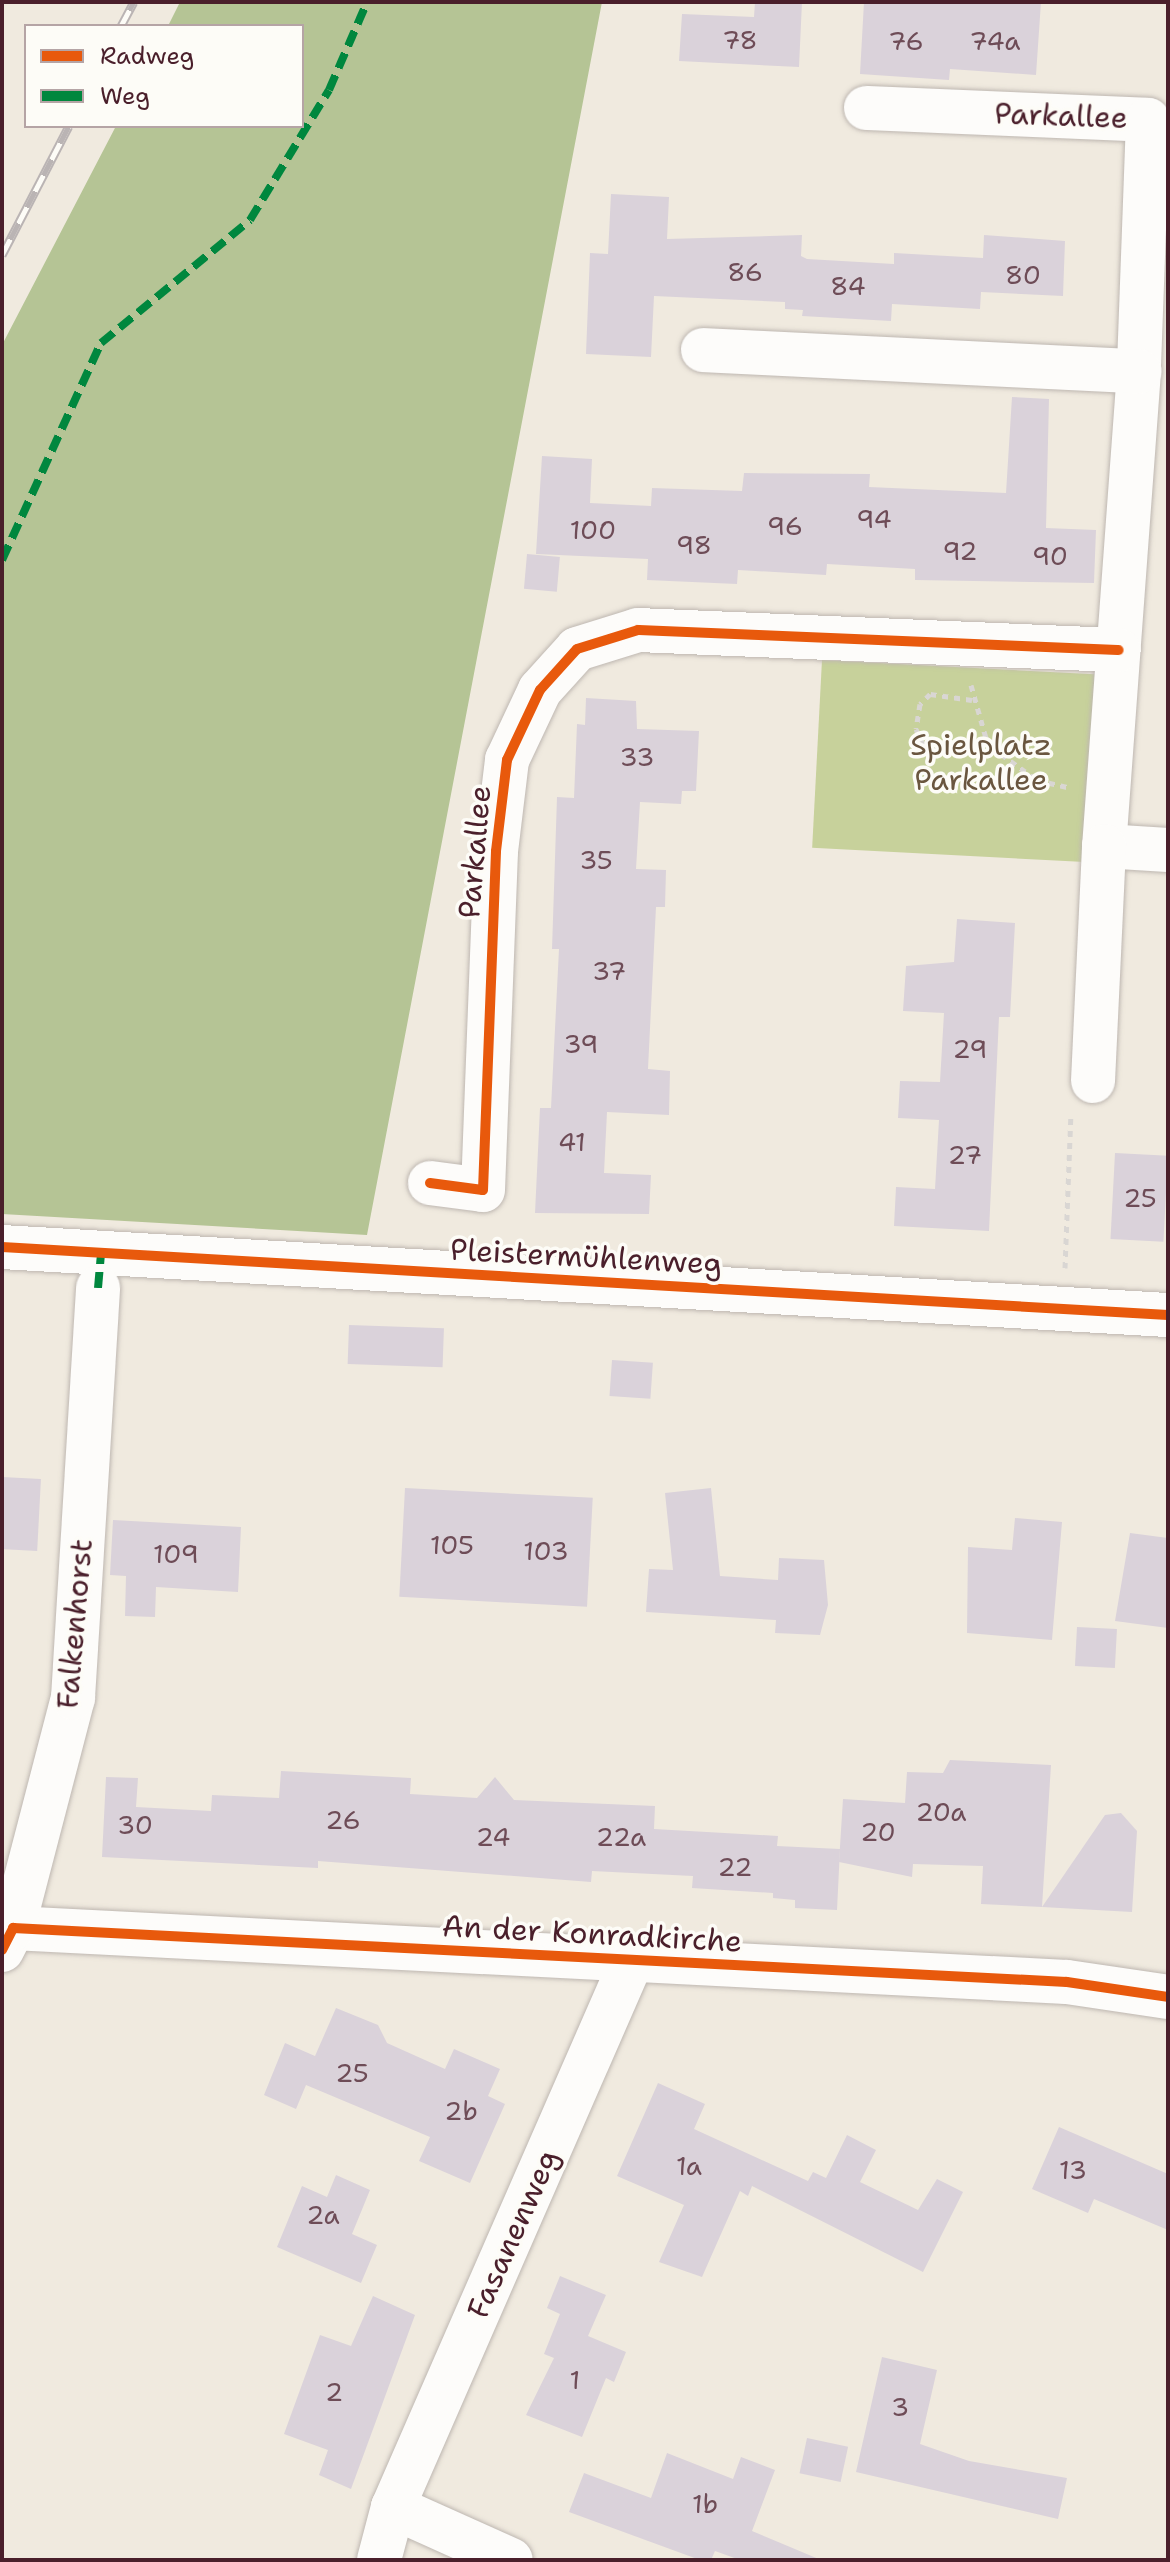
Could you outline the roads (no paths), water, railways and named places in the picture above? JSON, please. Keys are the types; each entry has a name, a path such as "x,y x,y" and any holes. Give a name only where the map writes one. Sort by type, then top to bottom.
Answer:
{"street":[{"name":"Parkallee","path":"866,108 1148,120 1139,371 1104,846 1093,1081"},
{"path":"703,350 1139,371"},
{"name":"Parkallee","path":"430,1183 483,1190 496,851 507,760 540,690 577,649 638,630 1119,650"},
{"path":"1104,846 1168,850"},
{"name":"Pleistermühlenweg","path":"2,1247 1168,1315"},
{"name":"Falkenhorst","path":"7,1939 73,1698 98,1288"},
{"name":"An der Konradkirche","path":"7,1939 632,1960 1067,1982 1168,1997"},
{"name":"Fasanenweg","path":"379,2560 393,2507 632,1960"},
{"path":"393,2507 511,2560"}],"railway":[{"path":"122,24 134,2"},
{"path":"2,255 68,128"}],"park label":[{"name":"Spielplatz Parkallee","path":"981,762"}]}
